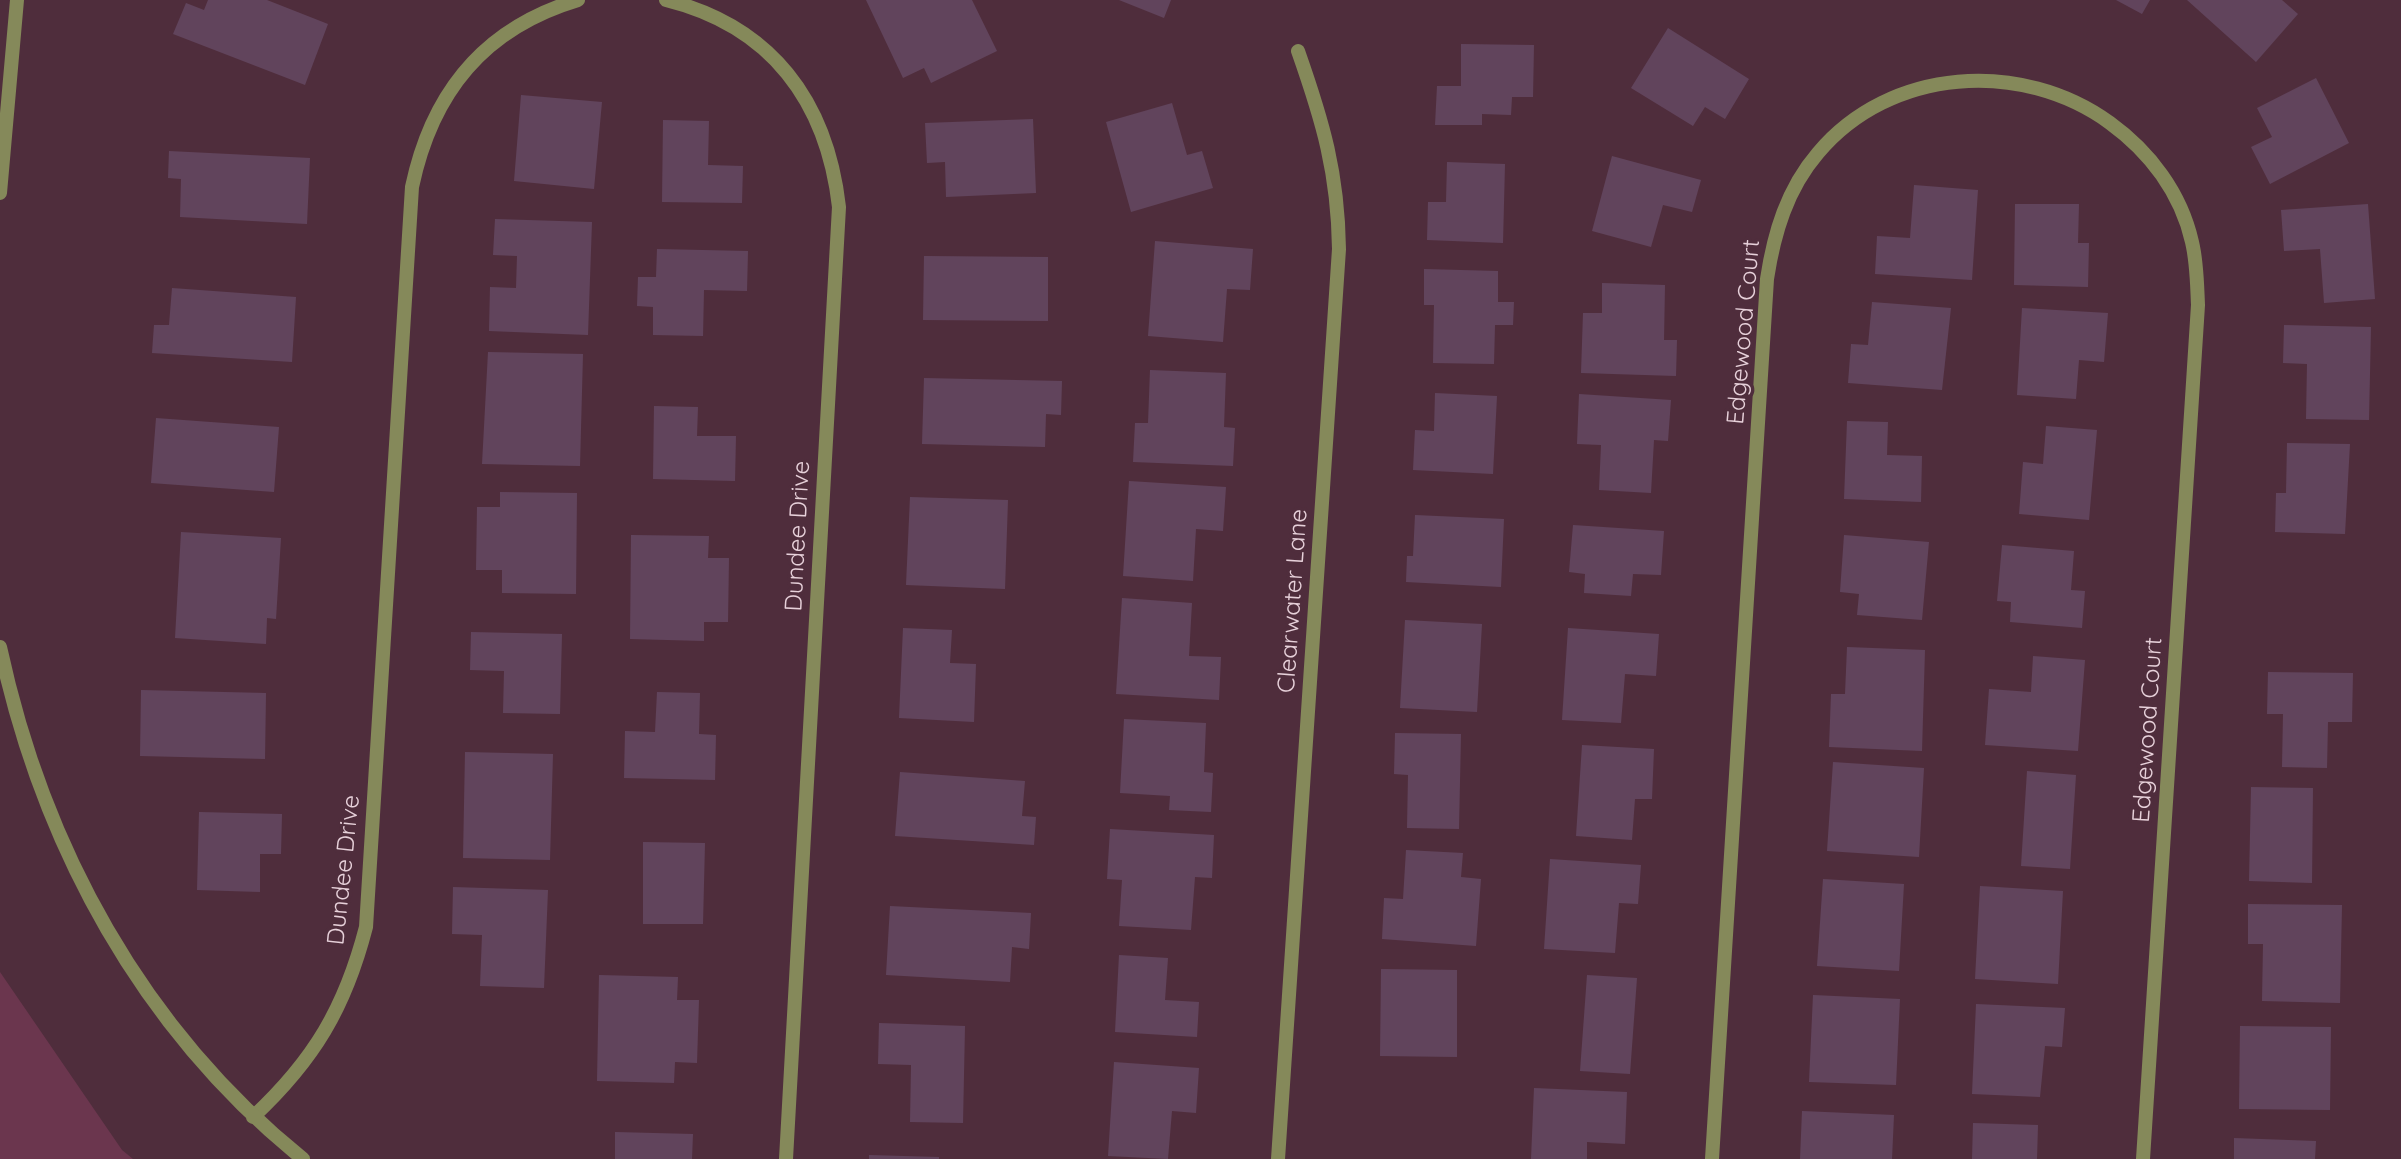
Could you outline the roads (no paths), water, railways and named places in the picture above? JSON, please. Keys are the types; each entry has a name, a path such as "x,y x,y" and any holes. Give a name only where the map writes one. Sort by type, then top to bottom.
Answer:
{"street":[{"path":"0,193 16,0"},
{"name":"Dundee Drive","path":"253,1117 286,1086 314,1051 337,1012 355,971 366,927 412,187 418,160 438,109 470,65 512,29 578,0"},
{"name":"Dundee Drive","path":"666,0 718,18 747,35 773,57 795,81 813,110 827,141 836,184 837,234 786,1159"},
{"name":"Clearwater Lane","path":"1278,1159 1339,249 1338,200 1331,154 1298,51"},
{"name":"Edgewood Court","path":"1712,1159 1767,279 1771,250 1779,223 1803,173 1818,152 1854,119 1899,94 1926,86 1976,80 2025,83 2051,90 2074,99 2121,131 2158,168 2171,189 2182,213 2194,252 2198,305 2143,1159"},
{"path":"0,647 20,732 41,796 90,898 149,996 185,1044 253,1117 303,1159"}]}
